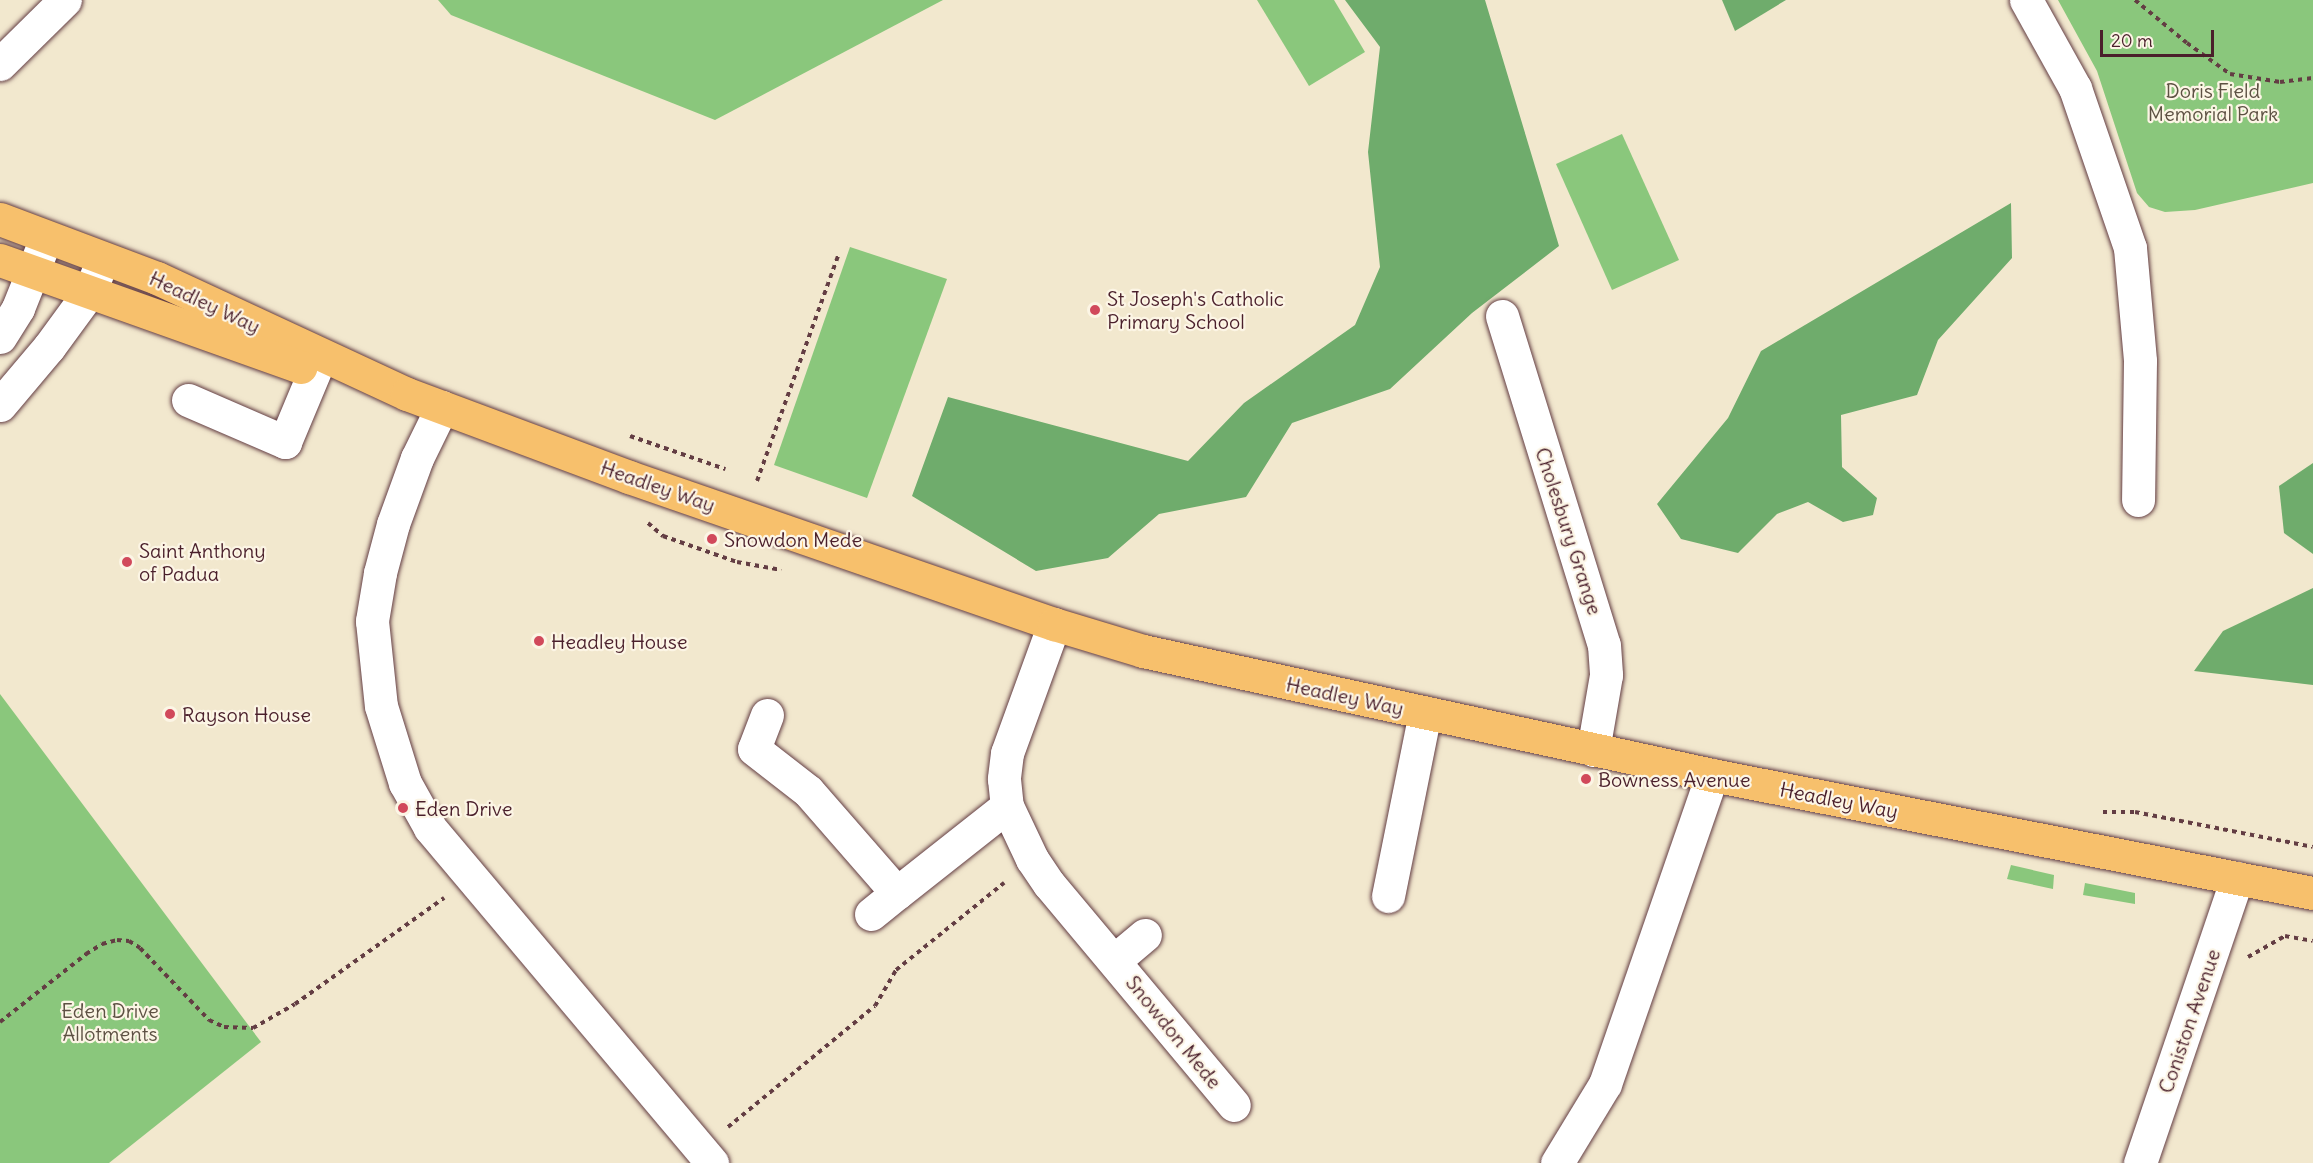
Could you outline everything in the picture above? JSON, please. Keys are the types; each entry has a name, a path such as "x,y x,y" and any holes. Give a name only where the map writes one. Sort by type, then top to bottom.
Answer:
{"main road":[{"name":"Headley Way","path":"0,219 157,278 318,364"},
{"name":"Headley Way","path":"0,260 406,394 629,477 1054,624 1155,654 1712,775 2313,893"}],"street":[{"path":"0,64 65,0"},
{"path":"2026,0 2075,88 2130,248 2140,361 2138,500"},
{"path":"0,337 18,308 46,238"},
{"path":"0,405 49,347 90,291 103,259"},
{"name":"Cholesbury Grange","path":"1502,316 1604,645 1606,675 1593,750"},
{"path":"188,400 285,442 318,364"},
{"path":"442,407 417,458 393,524 380,573 372,621 381,706 405,783 430,828 470,878 706,1156"},
{"name":"Snowdon Mede","path":"1054,624 1007,753 1004,780 1007,806 1032,859 1049,884 1115,960 1234,1105"},
{"path":"1388,896 1425,713"},
{"path":"767,715 754,749 808,791 897,893"},
{"path":"1557,1163 1605,1084 1712,775"},
{"path":"872,914 1007,806"},
{"name":"Coniston Avenue","path":"2140,1163 2236,878"},
{"name":"Snowdon Mede","path":"1115,960 1145,935"}],"path":[{"path":"2134,0 2230,74 2280,82 2313,78"},
{"path":"757,481 838,256"},
{"path":"627,435 691,456"},
{"path":"644,520 663,536 737,562"},
{"path":"2135,812 2313,847"},
{"path":"706,1156 875,1006 896,970 1032,859"},
{"path":"0,1022 86,954 102,944 117,940 129,941 140,948 209,1020 224,1027 253,1028 295,1004 470,878"},
{"path":"2245,959 2285,936 2313,941"}],"green space":[{"path":"438,0 943,0 715,120 451,15"},
{"path":"1257,0 1334,0 1365,52 1309,86"},
{"path":"1345,0 1485,0 1559,246 1472,313 1390,389 1292,423 1246,497 1159,514 1108,558 1036,571 912,496 948,397 1188,461 1244,403 1355,325 1380,267 1368,152 1380,47"},
{"path":"1722,0 1786,0 1735,31"},
{"name":"Doris Field Memorial Park","path":"2058,0 2313,0 2313,183 2195,210 2165,212 2149,207 2137,193 2097,71"},
{"path":"1622,134 1679,260 1612,290 1556,164"},
{"path":"2011,203 2012,258 1938,340 1917,395 1841,415 1842,467 1877,498 1873,515 1843,522 1808,502 1777,514 1738,553 1681,539 1657,504 1728,418 1761,351"},
{"path":"850,247 947,279 867,498 774,465"},
{"path":"2313,463 2313,554 2284,533 2279,486"},
{"path":"2313,588 2313,685 2194,671 2223,631"},
{"name":"Eden Drive Allotments","path":"0,694 261,1042 109,1163 0,1163"},
{"path":"2011,865 2054,875 2053,889 2007,879"},
{"path":"2085,883 2135,893 2135,904 2083,895"}],"place":[{"name":"St Joseph's Catholic Primary School","path":"1095,310"},
{"name":"Snowdon Mede","path":"712,539"},
{"name":"Saint Anthony of Padua","path":"127,562"},
{"name":"Headley House","path":"539,641"},
{"name":"Rayson House","path":"170,714"},
{"name":"Bowness Avenue","path":"1586,779"},
{"name":"Eden Drive","path":"403,808"}]}
